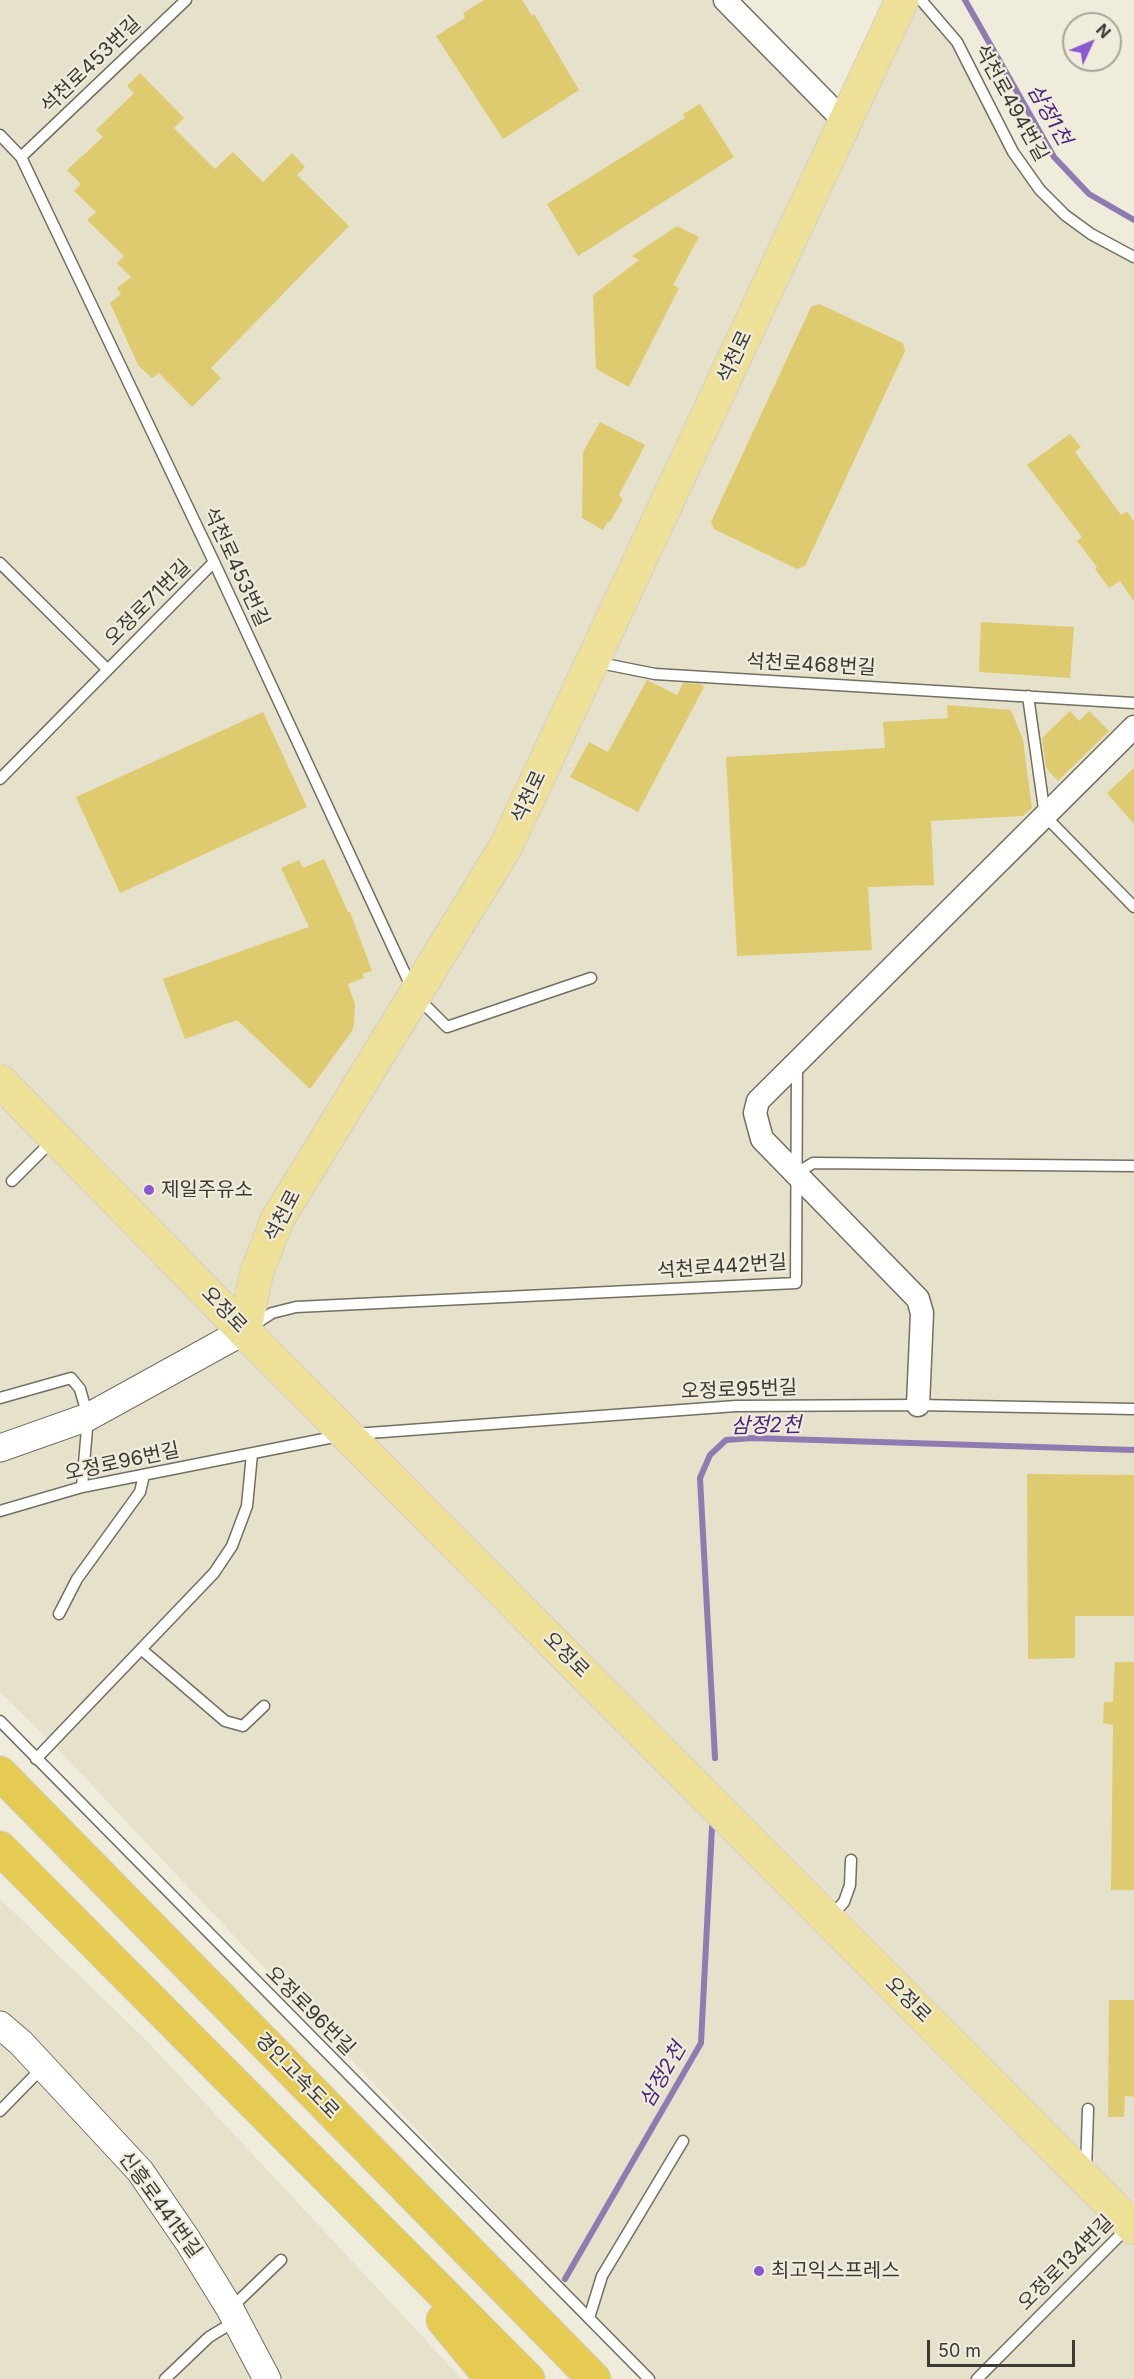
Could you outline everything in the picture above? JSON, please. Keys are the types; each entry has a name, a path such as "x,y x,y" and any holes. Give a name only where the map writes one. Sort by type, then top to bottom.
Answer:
{"highway":[{"name":"경인고속도로","path":"0,1773 594,2379"},
{"path":"0,1848 528,2379"},
{"path":"314,2164 492,2379"},
{"path":"561,2344 602,2379"}],"main road":[{"name":"석천로","path":"244,1331 257,1272 277,1220 506,846 902,0"},
{"name":"오정로","path":"0,1081 244,1331 1133,2225"}],"street":[{"path":"725,0 844,122"},
{"path":"918,1405 922,1313 918,1299 762,1139 755,1113 758,1101 1134,726"},
{"path":"0,1448 88,1417 244,1331"},
{"name":"신흥로441번길","path":"0,2025 21,2043 140,2171 188,2241 234,2315 267,2379"}],"lane":[{"name":"석천로453번길","path":"21,157 186,0"},
{"name":"석천로494번길","path":"921,0 957,42 1013,153 1040,189 1065,215 1091,234 1134,257"},
{"name":"석천로453번길","path":"0,135 21,157 214,562 415,995"},
{"name":"오정로71번길","path":"0,779 214,562"},
{"name":"오정로71번길","path":"0,563 106,669"},
{"name":"석천로468번길","path":"594,658 610,665 655,674 1134,703"},
{"path":"1028,696 1045,816 1134,907"},
{"path":"415,995 447,1027 591,978"},
{"path":"796,1063 797,1173"},
{"path":"12,1181 55,1138"},
{"path":"797,1173 813,1163 1134,1166"},
{"name":"석천로442번길","path":"244,1331 272,1313 296,1308 796,1283 797,1173"},
{"path":"0,1398 71,1378 80,1389 88,1417 82,1487"},
{"name":"오정로95번길","path":"347,1435 736,1406 918,1405 1134,1408"},
{"name":"오정로96번길","path":"0,1511 82,1487 347,1435"},
{"path":"36,1759 214,1573 232,1546 247,1506 252,1454"},
{"path":"59,1614 77,1580 140,1492 144,1475"},
{"path":"141,1649 225,1721 243,1726 264,1706"},
{"name":"오정로96번길","path":"0,1721 649,2379"},
{"path":"828,1919 844,1902 850,1885 851,1860"},
{"path":"0,2111 43,2067"},
{"path":"1086,2179 1088,2109"},
{"path":"589,2318 602,2276 683,2141"},
{"name":"오정로134번길","path":"977,2379 1133,2225"},
{"path":"165,2379 234,2315 281,2260"}],"shaded area":[{"path":"0,0 725,0 844,122 919,0 974,75 1021,163 1065,215 1134,255 1134,2379 652,2379 55,1746 0,1692"},
{"path":"0,1899 148,2042 462,2379 0,2379"}],"building":[{"path":"484,0 522,0 532,16 534,14 579,90 503,139 436,36 465,18 463,13"},
{"path":"140,73 184,118 174,128 215,169 233,152 263,182 292,153 305,167 297,175 349,226 211,368 221,378 192,407 159,373 152,378 138,365 110,303 121,294 117,288 131,277 117,263 124,256 87,220 96,212 74,191 81,184 67,170 103,137 96,130 134,93 127,86"},
{"path":"700,104 734,157 578,256 547,204 685,118 683,114"},
{"path":"677,226 699,237 673,285 679,288 629,387 596,369 593,295 639,260 632,256"},
{"path":"819,304 903,343 905,351 805,566 797,569 714,529 711,522 811,307"},
{"path":"600,422 645,445 619,495 623,499 603,530 582,518 583,452"},
{"path":"1070,434 1081,447 1075,452 1121,515 1127,511 1134,522 1134,602 1120,581 1109,588 1095,569 1097,567 1077,541 1082,537 1027,465"},
{"path":"981,622 1074,627 1070,678 979,672"},
{"path":"647,680 677,695 683,683 700,684 704,687 638,812 570,777 589,742 608,752"},
{"path":"947,705 1011,710 1023,740 1032,808 1023,816 931,821 934,885 868,887 872,950 737,956 726,757 885,748 883,722 948,718"},
{"path":"1070,711 1079,721 1089,711 1109,731 1058,781 1046,768 1042,738"},
{"path":"263,712 307,807 120,893 76,797"},
{"path":"1134,768 1134,824 1107,793"},
{"path":"324,859 350,912 372,971 362,974 364,978 348,984 355,1004 352,1031 310,1089 237,1020 185,1039 163,979 309,927 281,868 299,860 303,868"},
{"path":"1027,1474 1134,1475 1134,1616 1075,1616 1075,1658 1028,1659"},
{"path":"1115,1662 1134,1662 1134,1890 1111,1890 1113,1725 1103,1723 1104,1702 1113,1702"},
{"path":"1109,2000 1134,2000 1134,2097 1125,2096 1124,2117 1108,2117"}],"waterway":[{"name":"삼정1천","path":"965,0 1054,157 1089,194 1134,220"},
{"name":"삼정2천","path":"715,1758 700,1478 710,1455 726,1440 752,1438 1134,1450"},
{"name":"삼정2천","path":"565,2279 701,2043 712,1827"}],"place":[{"name":"제일주유소","path":"149,1190"},
{"name":"최고익스프레스","path":"759,2271"}]}
